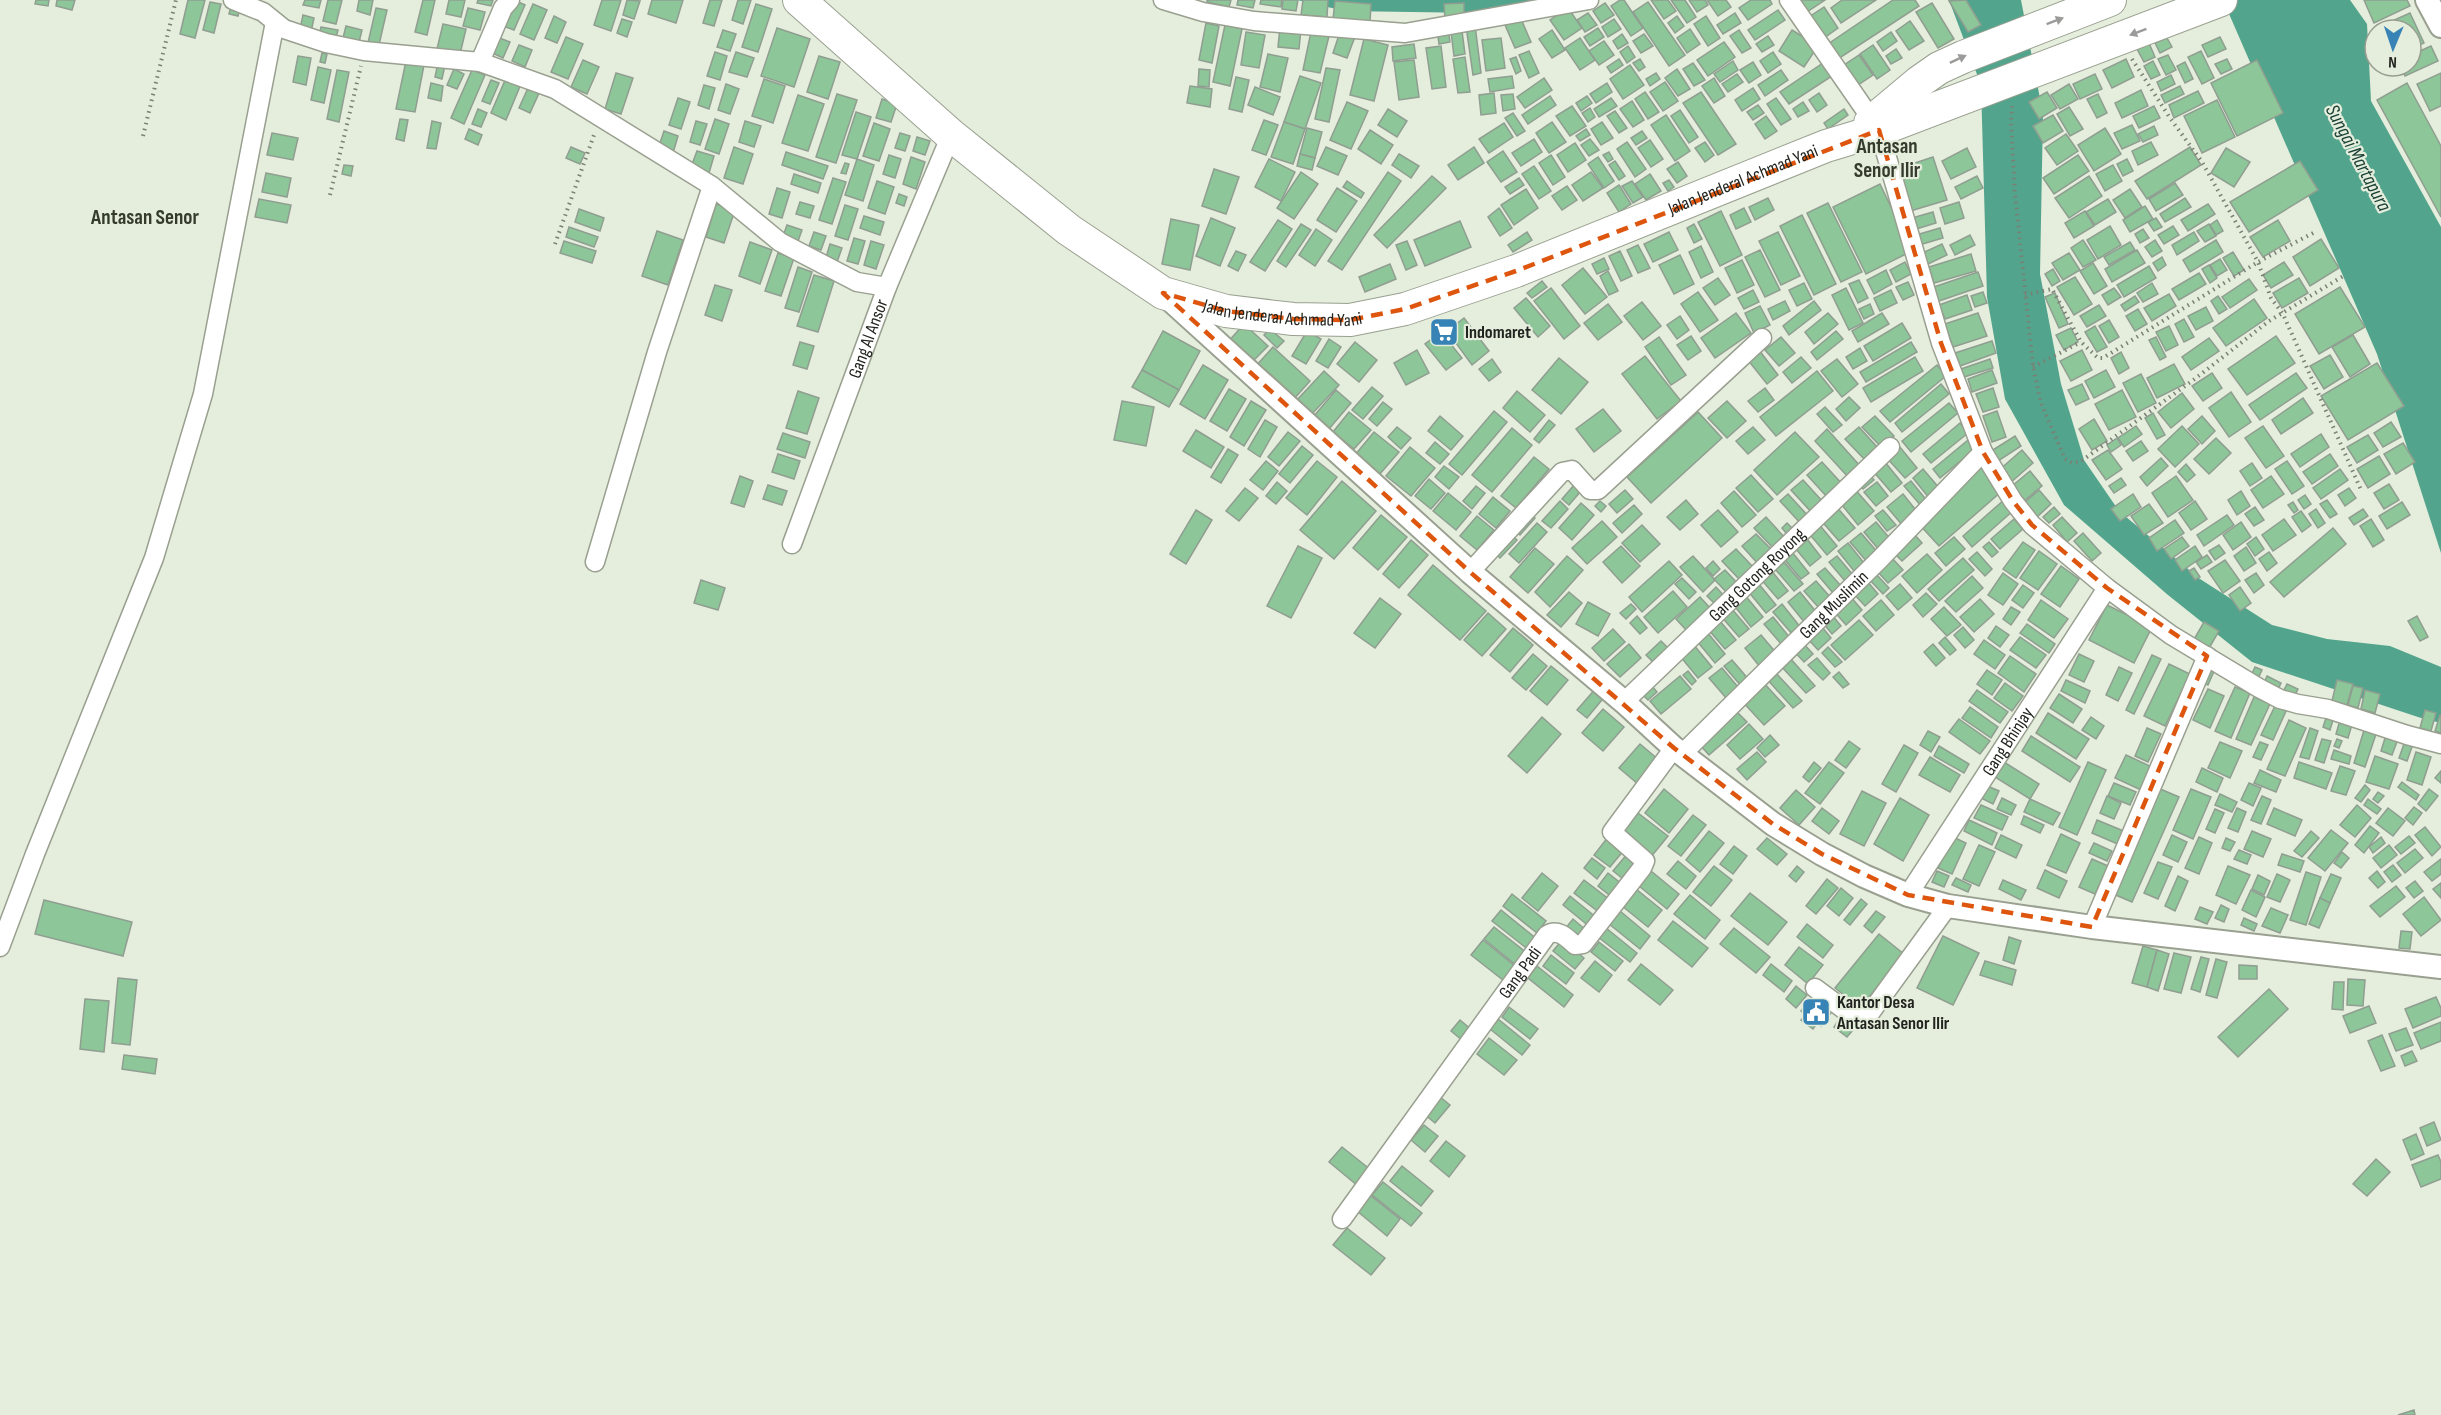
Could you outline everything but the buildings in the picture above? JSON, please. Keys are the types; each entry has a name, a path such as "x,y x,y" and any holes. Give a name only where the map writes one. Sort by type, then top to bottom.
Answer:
{"highway":[{"name":"Jalan Jenderal Achmad Yani","path":"799,0 951,135 1069,230 1163,293 1226,311 1293,320 1350,320 1405,309 1516,271 1838,142 1876,125 1925,95 2013,79 2207,5"},
{"name":"Jalan Jenderal Achmad Yani","path":"1925,95 1947,64 2110,0"}],"street":[{"path":"234,0 262,12 284,29 326,43 364,51 480,62 555,89 712,186 780,242 856,282 887,287"},
{"path":"480,62 503,8 510,0"},
{"path":"1163,0 1203,12 1254,21 1405,33 1589,0"},
{"path":"1789,0 1876,125 1941,343 1983,452 2013,501 2032,525 2107,588 2170,635 2280,699 2328,709 2441,744"},
{"path":"2427,0 2441,26"},
{"path":"0,947 154,558 203,394 275,22"},
{"name":"Gang Al Ansor","path":"792,544 887,287 951,135"},
{"path":"595,562 657,352 712,186"},
{"path":"1163,293 1470,572 1624,702 1678,751 1783,830 1864,876 1908,895 1948,906 2092,927 2441,967"},
{"path":"1470,572 1562,471 1572,470 1590,490 1598,490 1762,338"},
{"name":"Gang Gotong Royong","path":"1624,702 1890,447"},
{"name":"Gang Muslimin","path":"1678,751 1880,559 1983,452"},
{"name":"Gang Bhinjay","path":"1908,895 2107,588"},
{"path":"2092,927 2207,656"},
{"name":"Gang Padi","path":"1342,1219 1547,935 1554,932 1575,945 1583,944 1642,868 1645,861 1612,832 1678,751"},
{"path":"1815,988 1854,1017 1868,1016 1948,906"}],"path":[{"path":"143,136 176,0"},
{"path":"2118,40 2202,162 2258,262 2271,298 2283,315 2361,492"},
{"path":"330,195 364,51"},
{"path":"2013,79 2011,122 2015,193 2033,367 2041,403 2065,459 2072,463 2080,462 2196,378 2269,321 2283,315 2345,275"},
{"path":"555,244 601,117"},
{"path":"2025,295 2052,289 2081,342 2094,356 2103,358 2258,262 2317,231"},
{"path":"2033,367 2081,342"}],"highlighted area":[{"path":"1879,130 1941,343 1983,452 2013,501 2032,525 2107,588 2207,656 2092,927 1908,895 1822,854 1773,824 1674,748 1470,572 1163,293 1226,311 1293,319 1350,320 1405,309 1516,271"}],"water":[{"path":"1297,0 1536,0 1478,13 1345,11"},
{"path":"1949,0 2021,0 2043,114 2040,274 2061,384 2084,460 2119,511 2200,579 2272,625 2327,639 2390,646 2441,667 2441,723 2252,662 2168,595 2064,505 2005,399 1987,297 1981,85"},
{"name":"Sungai Martapura","path":"2223,0 2350,0 2363,18 2363,78 2370,78 2371,101 2441,227 2441,553 2377,354"}],"place":[{"name":"Indomaret","path":"1444,332"},
{"name":"Kantor Desa Antasan Senor Ilir","path":"1816,1012"}],"district":[{"name":"Antasan Senor Ilir","path":"1887,158"},
{"name":"Antasan Senor","path":"145,217"}]}
